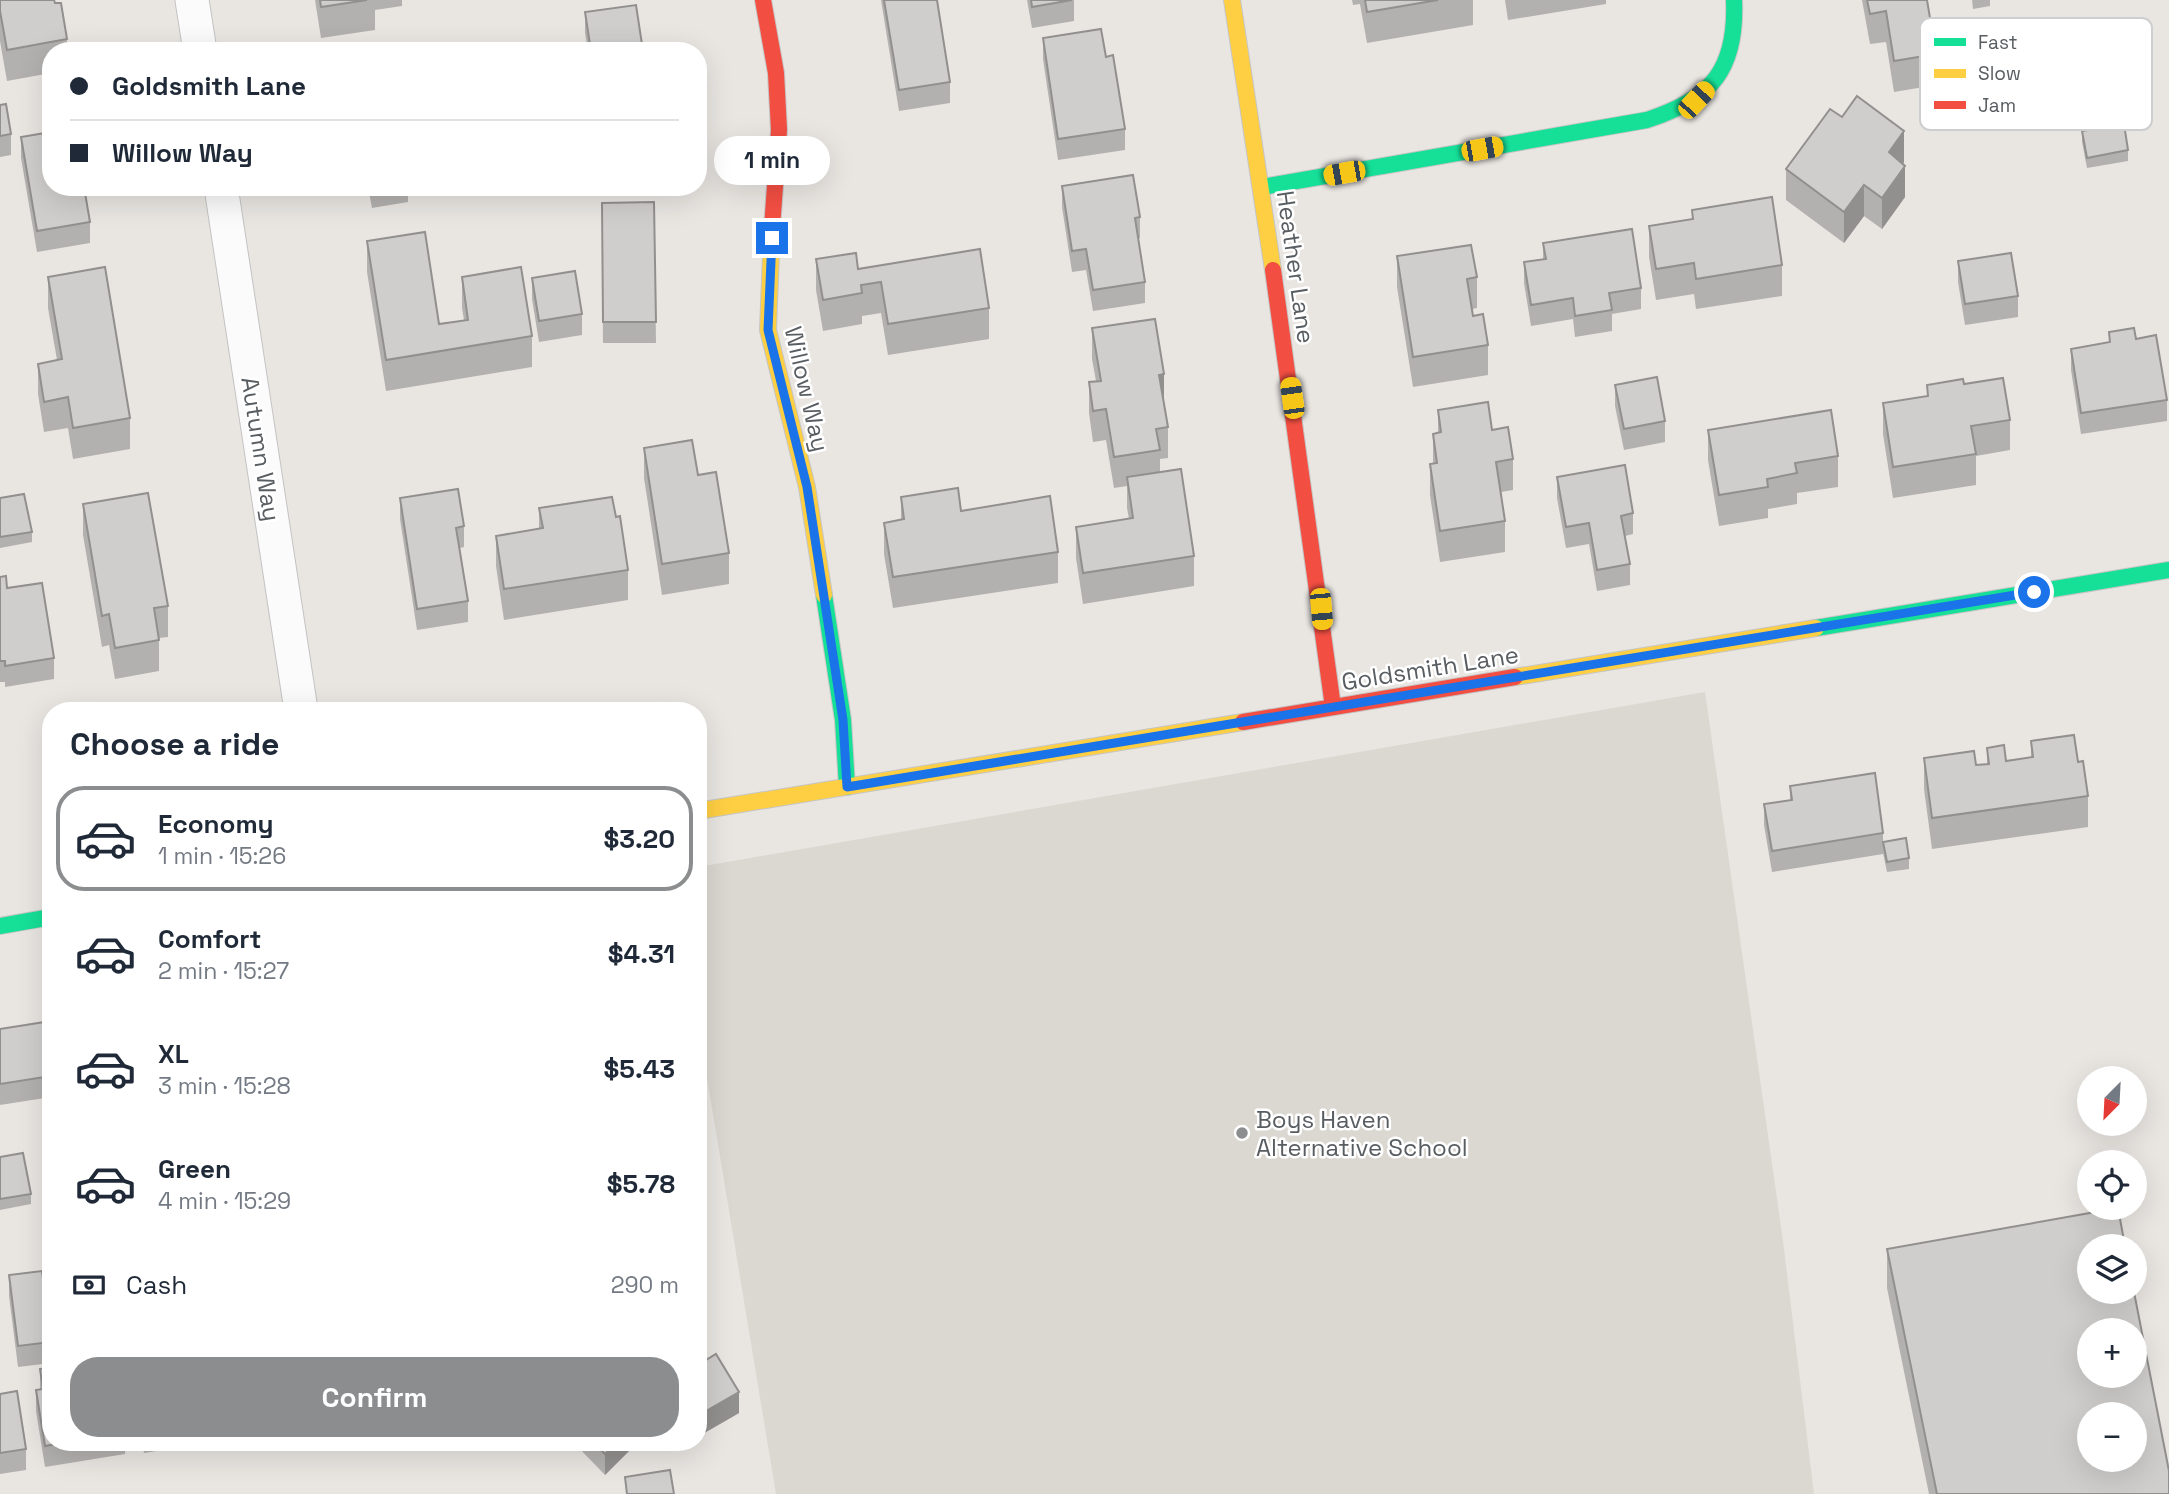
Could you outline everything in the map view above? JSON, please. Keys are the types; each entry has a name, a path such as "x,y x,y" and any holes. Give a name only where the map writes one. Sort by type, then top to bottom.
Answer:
{"street":[{"path":"192,0 199,42"},
{"name":"Willow Way","path":"763,0 776,73 779,130 768,284 768,330 807,487 843,720 847,787"},
{"name":"Heather Lane","path":"1231,0 1262,187 1333,707"},
{"path":"1262,187 1647,120 1676,112 1696,100 1721,74 1731,52 1737,28 1734,0"},
{"name":"Autumn Way","path":"222,196 300,702"},
{"name":"Goldsmith Lane","path":"707,810 2169,570"},
{"path":"0,926 42,919"}],"shaded area":[{"name":"Boys Haven Alternative School","path":"1705,692 1783,1241 1814,1494 776,1494 707,1078 707,865"}],"building":[{"path":"0,0 54,0 55,3 61,3 67,39 7,50"},
{"path":"320,0 367,0 321,7"},
{"path":"884,0 937,0 950,82 899,90"},
{"path":"1031,0 1072,0 1032,7"},
{"path":"1365,0 1438,0 1367,12"},
{"path":"1867,0 1927,0 1930,18 1920,18 1920,57 1894,61 1886,11 1870,14"},
{"path":"636,5 642,42 590,42 585,12"},
{"path":"1101,29 1106,57 1113,55 1125,129 1058,139 1043,38"},
{"path":"1857,96 1904,131 1889,152 1905,166 1882,198 1864,185 1844,212 1786,169 1830,109 1842,117"},
{"path":"6,104 11,134 0,136 0,105"},
{"path":"2125,130 2128,150 2087,158 2082,131"},
{"path":"42,134 42,196 86,196 90,222 37,231 21,137"},
{"path":"1133,175 1140,217 1135,218 1145,282 1093,290 1086,249 1072,251 1062,186"},
{"path":"1772,197 1782,265 1696,279 1694,263 1656,269 1649,226 1693,219 1692,210"},
{"path":"654,202 656,322 603,322 602,203"},
{"path":"1632,229 1641,288 1609,293 1612,310 1575,316 1573,298 1531,305 1524,262 1546,259 1543,243"},
{"path":"425,232 439,324 468,320 462,277 521,267 532,336 386,360 367,241"},
{"path":"1471,245 1477,277 1467,279 1473,316 1483,314 1488,345 1413,357 1397,256"},
{"path":"980,249 989,308 888,324 881,282 861,285 862,293 823,300 816,259 856,253 858,269"},
{"path":"2011,253 2018,296 1965,304 1958,261"},
{"path":"105,267 130,418 73,428 68,397 44,402 38,364 62,359 48,277"},
{"path":"575,271 582,314 539,321 532,278"},
{"path":"1155,319 1164,374 1159,375 1168,427 1156,429 1160,450 1114,457 1106,409 1093,411 1089,382 1101,381 1092,328"},
{"path":"2134,328 2136,339 2156,335 2167,400 2081,413 2071,349 2110,342 2109,332"},
{"path":"1657,377 1665,421 1624,429 1615,385"},
{"path":"2003,378 2010,420 1971,426 1976,454 1893,467 1883,403 1928,396 1927,385 1963,379 1964,384"},
{"path":"1488,402 1492,430 1508,427 1513,459 1496,462 1505,521 1440,531 1430,464 1437,463 1433,434 1441,432 1438,410"},
{"path":"1831,410 1838,456 1795,463 1797,473 1767,479 1768,487 1719,495 1708,430"},
{"path":"692,440 698,475 716,472 729,553 662,564 644,448"},
{"path":"1625,465 1633,513 1621,516 1630,564 1597,570 1589,523 1566,527 1557,477"},
{"path":"1181,469 1194,556 1083,573 1076,527 1133,518 1127,477"},
{"path":"958,488 961,511 1050,496 1058,552 893,577 884,523 904,519 901,497"},
{"path":"458,489 464,526 456,528 468,601 417,609 400,498"},
{"path":"148,493 168,606 154,608 159,640 115,648 109,614 102,616 83,504"},
{"path":"24,494 32,532 0,537 0,498"},
{"path":"612,497 616,517 620,516 628,570 504,589 496,536 543,528 539,508"},
{"path":"6,576 7,588 42,583 54,658 5,666 5,661 0,661 0,577"},
{"path":"2074,735 2078,762 2083,761 2088,796 1932,818 1924,758 1974,751 1976,765 1989,764 1987,748 2004,745 2006,761 2033,757 2031,741"},
{"path":"1875,773 1883,833 1772,851 1764,804 1792,800 1790,786"},
{"path":"1906,838 1909,858 1887,862 1883,842"},
{"path":"42,1022 42,1077 0,1084 0,1029"},
{"path":"23,1153 31,1194 0,1199 0,1157"},
{"path":"2077,1215 2077,1220 2120,1220 2123,1234 2077,1234 2077,1304 2136,1304 2139,1318 2077,1318 2077,1388 2147,1388 2147,1358 2169,1471 2169,1494 1937,1494 1887,1249"},
{"path":"42,1271 42,1343 18,1346 9,1275"},
{"path":"716,1354 739,1392 707,1410 707,1360"},
{"path":"42,1389 42,1427 36,1390"},
{"path":"17,1391 26,1449 0,1453 0,1394"},
{"path":"670,1470 674,1494 627,1494 625,1477"}],"traffic: fast":[{"path":"1262,187 1647,120 1670,112 1704,91 1725,63 1731,45 1734,0"},
{"path":"1816,628 2169,570"},
{"path":"824,595 843,720 847,787"},
{"path":"0,926 42,919"}],"traffic: slow":[{"path":"1232,0 1273,270"},
{"path":"772,228 768,330 807,487 824,595"},
{"path":"1515,677 1816,628"},
{"path":"707,810 1243,722"}],"traffic: jam":[{"path":"763,0 776,73 779,130 772,228"},
{"path":"1273,270 1333,707"},
{"path":"1243,722 1515,677"}],"place":[{"name":"Boys Haven Alternative School","path":"1242,1133"}],"route":[{"path":"772,238 768,330 807,487 843,720 847,787 2034,592"}]}
